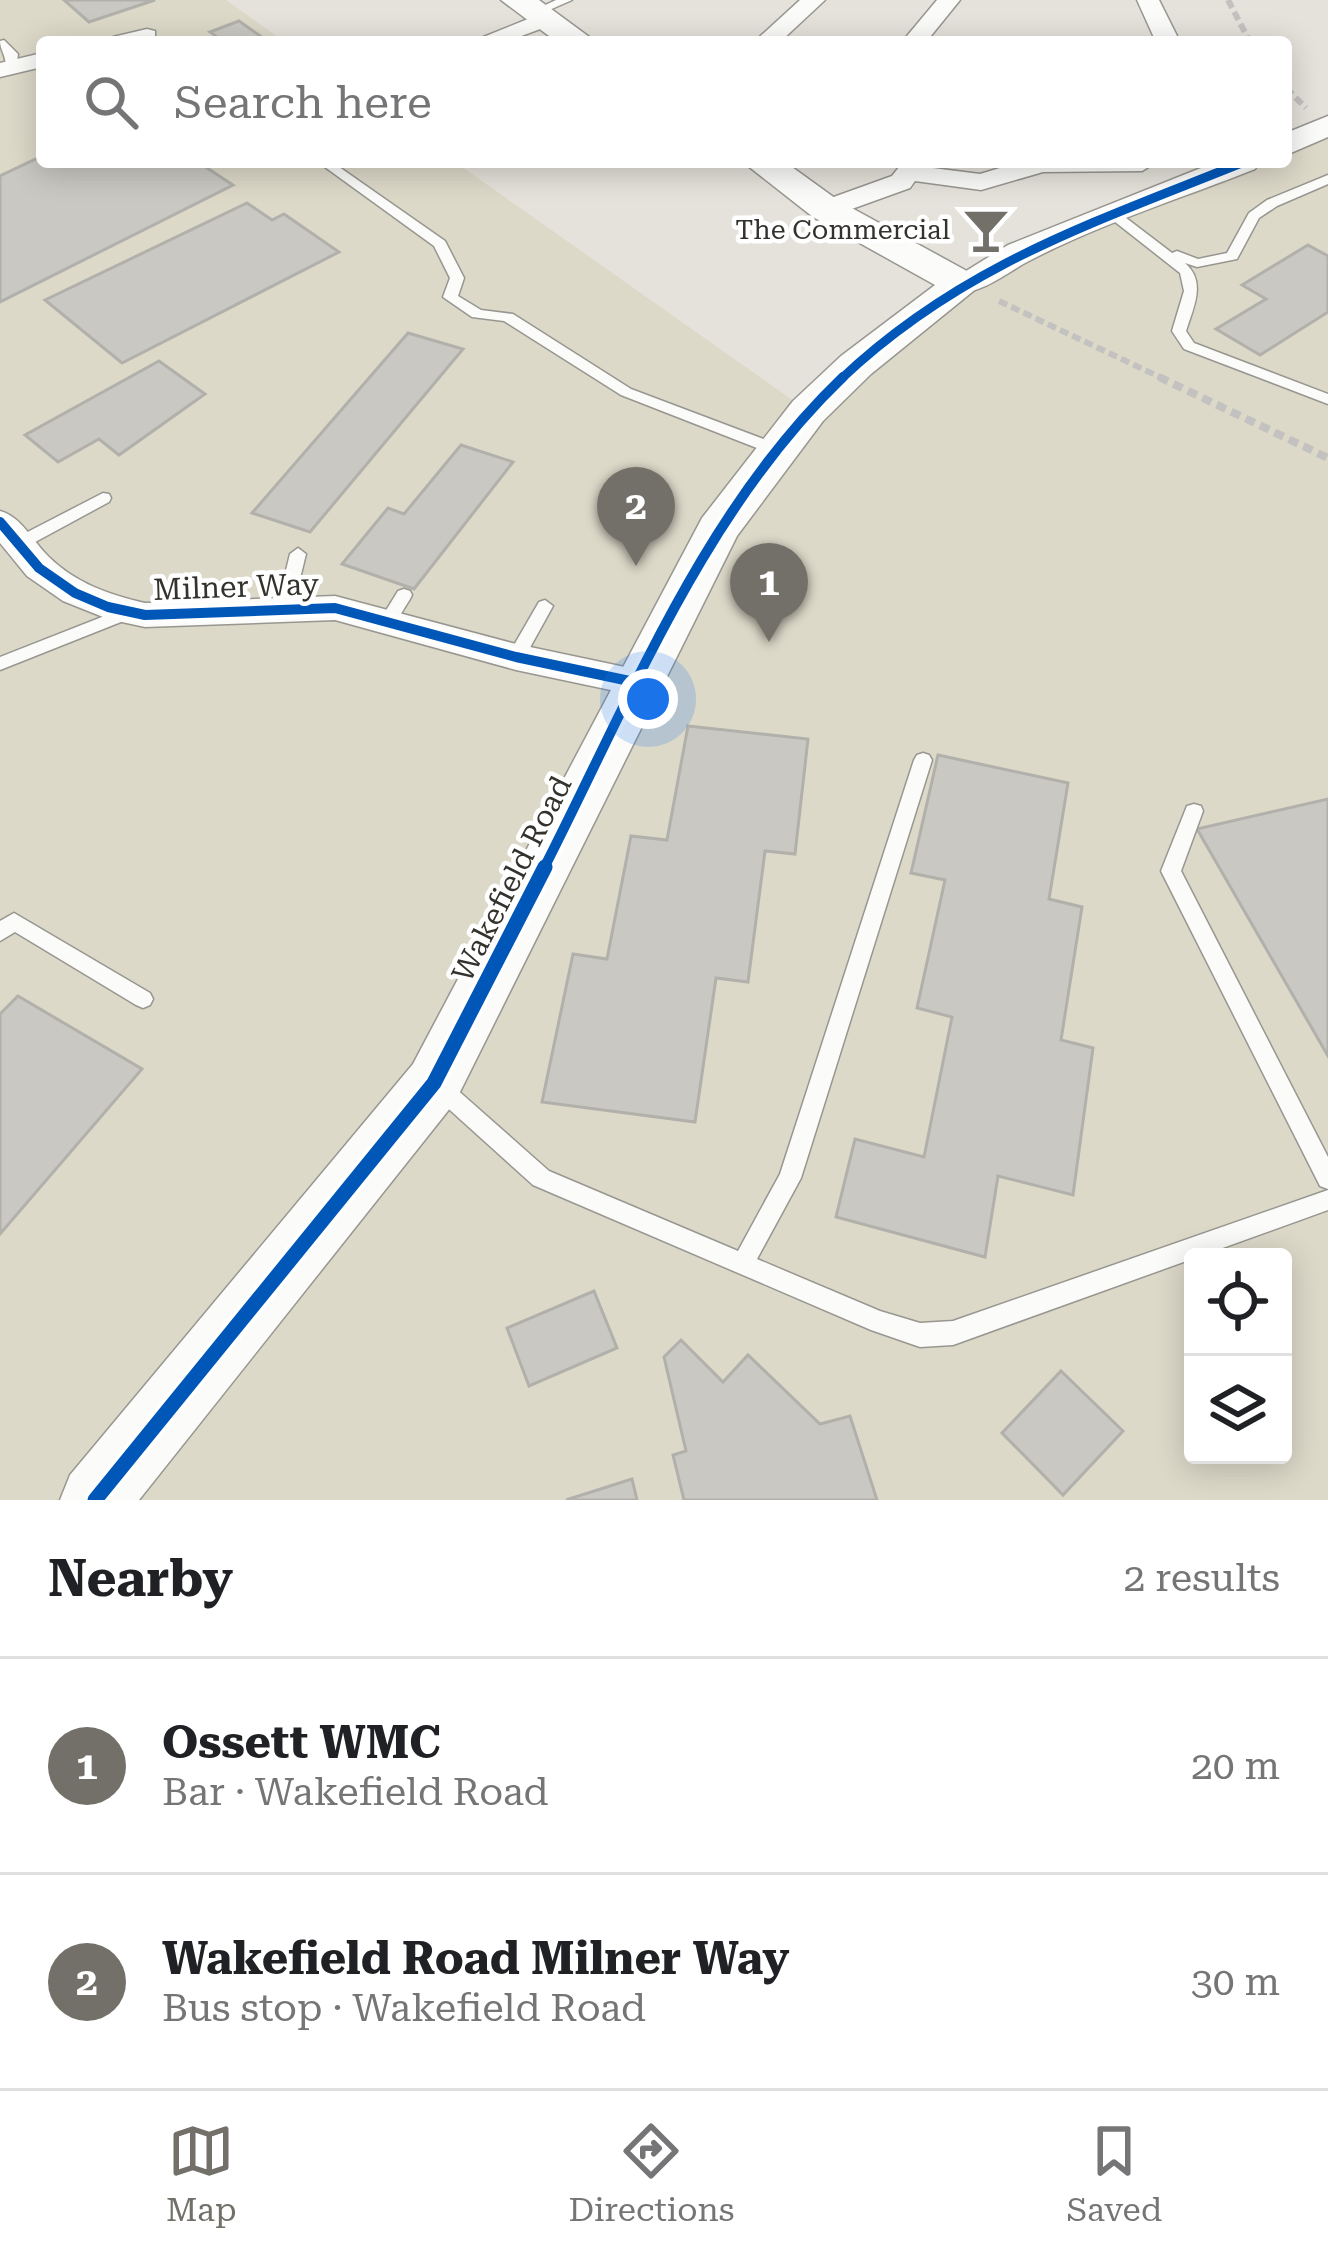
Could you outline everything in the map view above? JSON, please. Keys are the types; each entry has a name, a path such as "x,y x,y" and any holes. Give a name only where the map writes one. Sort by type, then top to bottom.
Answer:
{"main road":[{"path":"540,8 572,36"},
{"path":"769,168 826,209 962,284"},
{"name":"Wakefield Road","path":"95,1500 434,1083 718,529 777,450 856,365 962,284"}],"street":[{"path":"773,36 814,0"},
{"path":"919,36 950,0"},
{"path":"1148,0 1165,36"},
{"path":"493,36 540,8"},
{"path":"1292,142 1328,125"},
{"path":"826,209 901,182 913,168"},
{"path":"918,168 981,182 1028,168"},
{"path":"962,284 1020,253 1229,168"},
{"name":"Milner Way","path":"10,533 39,568 75,593 130,612 183,615 396,608 516,657 639,683"}],"lane":[{"path":"332,168 440,244 457,278 450,297 477,314 508,317 626,392 777,450"},
{"path":"1112,214 1167,251 1197,263 1219,262 1232,256 1254,216 1272,202 1328,179"},
{"path":"1167,251 1192,280 1179,331 1189,346 1328,399"},
{"path":"10,533 104,498"},
{"path":"284,610 298,554"},
{"path":"516,657 544,606"},
{"path":"0,664 130,612"},
{"path":"744,1261 790,1178 923,760"},
{"path":"1194,811 1171,871 1328,1179"},
{"path":"0,933 14,921 143,998"},
{"path":"434,1083 541,1178 879,1322 920,1335 953,1333 1328,1200"}],"path":[{"path":"1228,0 1247,36"},
{"path":"962,284 1328,458"}],"shaded area":[{"path":"0,0 226,0 277,36 36,36 36,168 464,168 808,411 962,284 1230,168 1292,168 1292,142 1328,125 1328,1500 0,1500"}],"building":[{"path":"64,0 155,0 89,22"},
{"path":"239,21 260,36 216,36 210,32"},
{"path":"36,159 36,168 207,168 233,185 0,302 0,176"},
{"path":"247,203 272,220 284,214 339,252 122,363 45,300"},
{"path":"1308,245 1328,256 1328,312 1260,355 1216,329 1266,299 1242,285"},
{"path":"408,333 463,349 310,532 252,513"},
{"path":"159,361 205,394 119,455 99,439 58,462 25,435"},
{"path":"461,445 513,462 414,589 342,564 388,508 404,514"},
{"path":"688,726 808,739 795,854 765,851 748,982 716,978 695,1122 542,1102 573,954 607,959 631,836 667,840"},
{"path":"938,755 1068,783 1049,899 1082,907 1061,1040 1093,1048 1073,1195 998,1176 985,1257 836,1217 855,1139 924,1157 952,1017 917,1008 945,880 911,873"},
{"path":"1328,799 1328,1056 1197,829"},
{"path":"18,996 142,1069 0,1234 0,1014"},
{"path":"594,1291 617,1348 529,1386 507,1328"},
{"path":"681,1340 723,1382 748,1355 820,1424 850,1416 877,1500 684,1500 673,1455 686,1451 664,1357"},
{"path":"1061,1371 1123,1431 1063,1495 1002,1433"},
{"path":"632,1479 637,1500 566,1500"}],"cycle path":[{"path":"95,1500 434,1083 718,529 808,411 856,365 962,284 1020,252 1229,168"},
{"path":"0,522 39,568 75,593 108,607 145,615 335,608 516,657 639,683"}],"place":[{"name":"The Commercial","path":"986,230"},
{"name":"Wakefield Road Milner Way","path":"636,566"},
{"name":"Ossett WMC","path":"769,642"}]}
